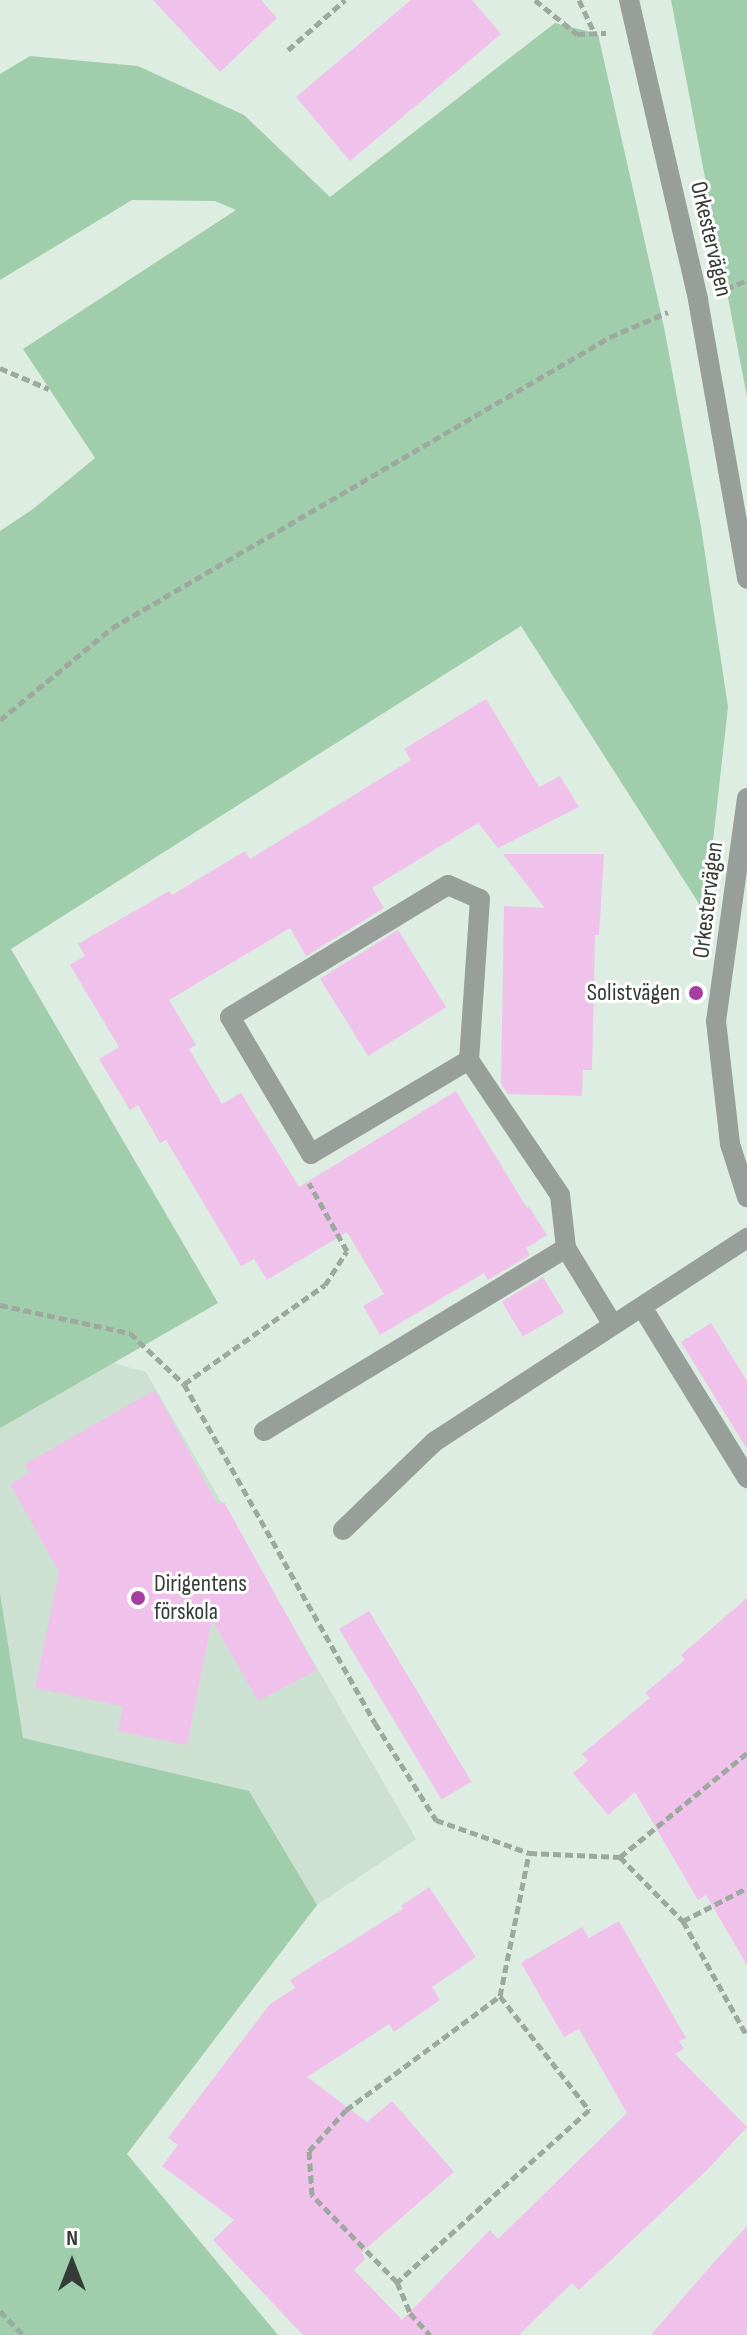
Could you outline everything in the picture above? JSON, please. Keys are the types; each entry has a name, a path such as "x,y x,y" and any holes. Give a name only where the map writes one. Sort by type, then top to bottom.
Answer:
{"street":[{"path":"630,4 652,0"},
{"name":"Orkestervägen","path":"630,4 698,300 747,579"},
{"name":"Orkestervägen","path":"747,798 716,1021 730,1144 747,1197"},
{"path":"469,1060 311,1154 230,1017 448,885 480,899 469,1060 560,1195 566,1248 613,1325"},
{"path":"343,1530 434,1442 747,1238"},
{"path":"264,1431 566,1248"},
{"path":"642,1307 747,1478"}],"path":[{"path":"288,50 345,0"},
{"path":"535,0 577,34 637,32"},
{"path":"579,0 595,34"},
{"path":"1,716 112,628 610,337 747,280"},
{"path":"0,368 49,389"},
{"path":"184,1384 325,1285 347,1251 307,1179 311,1154"},
{"path":"0,1305 130,1333 184,1384 367,1709 436,1820 529,1853 620,1857 746,1756"},
{"path":"430,2335 410,2313 397,2282 312,2195 309,2151 346,2110 500,1996 529,1853"},
{"path":"620,1857 683,1921 747,2036"},
{"path":"683,1921 747,1888"},
{"path":"397,2282 589,2110 500,1996"},
{"path":"0,2311 23,2335"}],"shaded area":[{"name":"Dirigentens förskola","path":"0,1333 146,1372 416,1839 105,2046 0,1824"}],"green space":[{"path":"671,0 747,0 747,397"},
{"path":"555,23 598,34 664,327 701,527 728,707 705,913 521,626 11,949 218,1303 0,1428 0,531 33,509 95,458 23,349 236,210 215,201 132,200 0,280 0,74 30,56 138,66 244,115 330,197"},
{"path":"0,1594 23,1738 249,1791 317,1905 127,2154 278,2335 0,2335"}],"building":[{"path":"153,0 261,0 277,18 220,72"},
{"path":"411,0 472,0 501,34 350,161 296,97"},
{"path":"486,699 539,787 560,776 579,807 498,848 478,823 372,888 384,908 306,956 290,928 169,1000 196,1045 189,1049 222,1104 241,1093 299,1187 456,1091 527,1208 547,1235 526,1248 530,1255 488,1280 484,1273 380,1335 363,1306 384,1294 347,1232 267,1280 254,1259 241,1266 166,1140 160,1143 138,1105 130,1110 99,1059 119,1047 70,965 85,956 78,944 169,891 172,895 245,851 250,859 411,760 404,749"},
{"path":"503,854 604,854 599,935 595,935 592,1070 583,1070 582,1096 508,1094 501,1084 504,906 545,908"},
{"path":"398,930 446,1007 368,1056 320,979"},
{"path":"543,1277 564,1312 523,1337 502,1302"},
{"path":"711,1323 747,1381 747,1449 681,1342"},
{"path":"155,1390 218,1505 224,1502 317,1670 258,1701 212,1620 187,1745 118,1731 123,1706 35,1688 59,1572 10,1484 30,1473 25,1464"},
{"path":"747,1598 747,1965 706,1895 698,1900 635,1792 608,1815 573,1773 588,1761 582,1754 650,1698 645,1693 685,1660 681,1655"},
{"path":"369,1611 471,1782 441,1800 339,1629"},
{"path":"429,1887 476,1957 432,1987 440,2000 394,2032 389,2024 307,2077 367,2122 392,2101 454,2172 362,2252 365,2259 354,2270 402,2320 490,2230 498,2239 627,2113 579,2029 564,2037 521,1963 582,1927 589,1938 619,1921 686,2038 679,2041 684,2049 675,2054 747,2127 707,2170 579,2290 572,2283 519,2335 303,2335 213,2240 234,2220 162,2166 178,2145 168,2138 270,2004 295,1988 290,1980 403,1909 401,1906"},
{"path":"747,2226 747,2335 651,2335 714,2262"}],"place":[{"name":"Solistvägen","path":"696,993"},
{"name":"Dirigentens förskola","path":"138,1598"}]}
